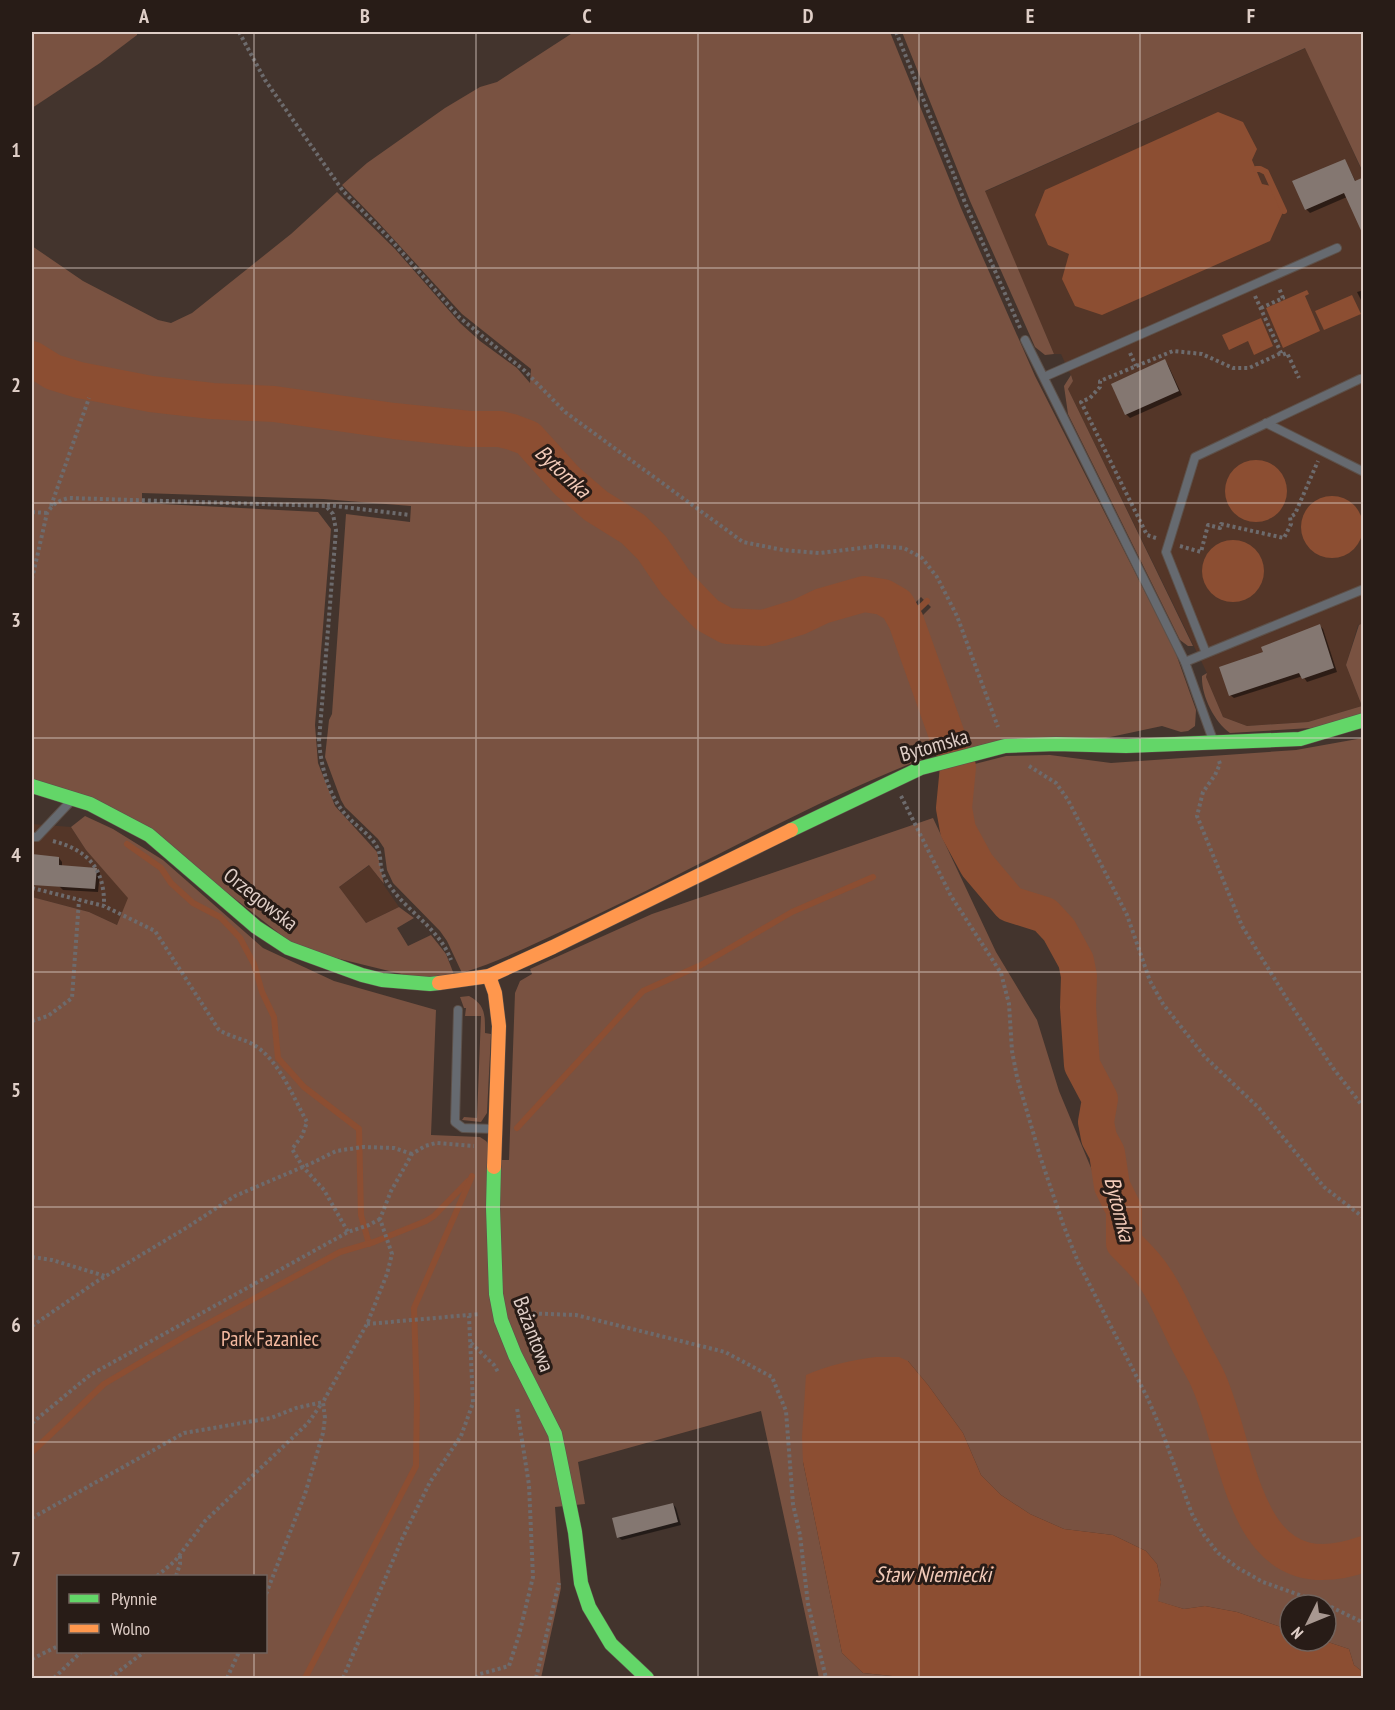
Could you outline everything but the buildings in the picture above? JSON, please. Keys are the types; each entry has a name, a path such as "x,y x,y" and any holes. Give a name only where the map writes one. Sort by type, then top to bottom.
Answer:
{"street":[{"name":"Bytomska","path":"553,947 892,780 921,768 1005,746 1056,744 1126,746 1300,739 1364,720"},
{"name":"Orzegowska","path":"32,786 109,813 149,835 256,927 288,948 334,967 382,980 430,984 489,976 553,947"},
{"name":"Bażantowa","path":"489,976 495,993 499,1026 492,1208 496,1294 500,1312 515,1354 555,1434 575,1532 581,1583 590,1607 611,1644 647,1678"}],"lane":[{"path":"1044,377 1337,248"},
{"path":"1025,340 1185,662 1214,743"},
{"path":"1206,652 1166,552 1195,457 1360,379"},
{"path":"1266,423 1364,472"},
{"path":"1185,662 1364,589"},
{"path":"34,837 73,799"},
{"path":"459,1010 455,1122 463,1128 495,1129"}],"path":[{"path":"239,32 266,80 343,191 391,240 459,318 525,370 565,412 744,542 783,550 820,553 877,546 904,548 922,558 937,577 957,616 1005,746 1021,762 1056,783 1068,800 1127,915 1150,981 1183,1030 1206,1057 1259,1108 1324,1187 1364,1218"},
{"path":"896,32 966,205 1025,340"},
{"path":"1261,308 1283,298 1279,290"},
{"path":"1257,300 1281,353"},
{"path":"1157,539 1147,535 1081,402 1090,398 1100,387 1100,381 1173,351 1202,354 1233,368 1249,368 1281,353 1282,355 1287,353 1299,378"},
{"path":"32,579 47,513 89,398"},
{"path":"1186,548 1201,552 1208,525 1220,528 1221,524 1231,527 1232,525 1284,538 1291,524 1290,517 1295,514 1318,462"},
{"path":"51,507 61,499 69,498 320,505 410,515"},
{"path":"320,505 326,506 333,514 336,530 320,741 321,763 339,805 348,818 376,846 385,878 394,892 444,945 459,980"},
{"path":"32,512 47,513"},
{"path":"1214,743 1220,765 1203,792 1197,816 1242,926 1333,1068 1364,1108"},
{"path":"892,780 951,896 1001,973 1009,1004 1012,1051 1017,1077 1063,1224 1094,1293 1148,1399 1192,1514 1204,1535 1218,1552 1238,1568 1263,1582 1325,1604 1364,1623"},
{"path":"34,837 68,845 85,855 97,867 104,889 104,906"},
{"path":"32,888 104,906 155,931 219,1030 232,1038 254,1045 280,1070 308,1122 302,1136 292,1149 303,1167 324,1190 348,1232"},
{"path":"32,1021 48,1016 72,998 79,900"},
{"path":"32,1423 90,1375 348,1232 380,1219 396,1182 412,1154 424,1146 436,1143 477,1146"},
{"path":"32,1326 105,1276 235,1196 336,1151 352,1147 394,1148 412,1154"},
{"path":"158,1575 180,1554 205,1521 308,1423 323,1402 367,1324 387,1274 392,1254 380,1219"},
{"path":"32,1257 52,1260 105,1276"},
{"path":"367,1324 421,1321 500,1312 576,1315 725,1352 772,1377 786,1412 793,1504 800,1535 808,1604 826,1678"},
{"path":"343,1678 402,1539 430,1482 461,1436 472,1403 469,1316"},
{"path":"470,1342 494,1365 498,1373"},
{"path":"476,1678 480,1674 509,1666 533,1577 529,1485 517,1408 512,1400"},
{"path":"32,1518 184,1433 271,1418 296,1408 323,1402"},
{"path":"267,1591 305,1494 323,1433 325,1418 323,1402"},
{"path":"176,1575 180,1554"},
{"path":"536,1678 559,1582 564,1574"},
{"path":"32,1659 57,1646"},
{"path":"54,1678 80,1653"},
{"path":"110,1678 143,1653"},
{"path":"227,1678 239,1653"}],"shaded area":[{"path":"1306,48 1361,169 1363,169 1364,623 1358,625 1346,665 1362,706 1308,722 1247,726 1223,717 1206,677 1207,673 1068,389 1073,380 1061,354 1054,354 984,192"},
{"path":"32,824 71,827 86,850 129,898 117,925 89,912 32,897"},
{"path":"370,865 399,907 366,923 339,887"}],"green space":[{"path":"32,32 137,32 137,35 100,63 32,108"},
{"path":"574,32 890,32 961,208 1035,376 1175,651 1196,710 1195,726 1188,731 1181,732 1162,726 1101,739 961,750 946,714 920,632 919,619 931,607 921,597 908,610 899,597 882,589 864,586 809,603 786,615 758,622 717,614 707,609 690,591 666,556 647,535 602,504 576,481 548,453 528,423 507,414 499,415 479,427 396,418 362,411 274,400 149,391 82,378 55,369 32,355 32,246 83,281 158,320 171,323 192,313 291,234 337,192 395,249 460,323 517,368 530,383 531,369 462,314 342,185 367,163 445,108 480,87 497,82"},
{"path":"902,32 1363,32 1363,169 1305,48 985,191 1054,354 1045,355 1035,347 970,201"},
{"path":"32,361 49,372 79,382 148,399 274,408 354,417 428,430 499,437 524,446 587,512 632,541 658,579 680,605 721,633 745,639 758,637 808,624 835,612 861,605 871,604 888,612 899,626 912,671 931,710 946,750 851,789 575,925 505,957 462,973 440,931 393,883 387,870 384,848 378,839 345,807 325,757 329,720 332,714 346,514 410,522 411,506 323,499 142,493 142,503 318,512 331,529 315,725 318,763 335,806 377,852 384,884 369,865 339,887 366,923 399,907 414,918 397,928 408,946 431,935 446,954 455,977 430,981 299,949 188,862 32,781"},
{"path":"1071,375 1073,381 1068,389 1193,646 1188,646 1180,640 1068,414 1064,386"},
{"path":"1363,623 1363,714 1326,727 1230,733 1214,715 1206,699 1202,683 1202,676 1207,673 1206,677 1223,717 1247,726 1308,722 1362,706 1346,665 1359,625"},
{"path":"1363,738 1363,1544 1314,1554 1300,1552 1285,1545 1264,1522 1257,1508 1223,1394 1158,1273 1128,1240 1130,1214 1118,1186 1117,1163 1101,1122 1107,1112 1103,1095 1089,1067 1085,1006 1087,978 1073,939 1062,925 1039,904 1011,896 985,867 971,846 960,807 965,780 963,767 1006,756 1050,755 1111,763 1296,750"},
{"name":"Park Fazaniec","path":"85,816 113,829 163,860 263,948 334,981 436,1010 431,1135 480,1137 502,1160 509,1160 515,993 520,981 532,974 530,969 652,914 933,818 996,952 1037,1020 1059,1091 1104,1199 1141,1278 1184,1357 1203,1403 1231,1489 1281,1567 1363,1574 1363,1672 1354,1665 1349,1649 1338,1645 1338,1593 1278,1593 1278,1626 1237,1612 1205,1606 1184,1609 1157,1601 1161,1582 1157,1564 1146,1551 1113,1535 1064,1529 1030,1514 1001,1495 981,1475 963,1433 908,1361 803,1462 842,1653 863,1673 897,1678 819,1678 761,1411 578,1462 585,1504 555,1507 561,1588 541,1678 32,1678 32,897 89,912 117,925 128,898 86,850 71,827"},
{"path":"469,996 482,1007 485,1033 491,1034 487,1113 481,1122 462,1120 464,1117 477,1118 481,1016 465,1016 466,1008 460,997"}],"water":[{"path":"1218,112 1243,122 1257,149 1252,160 1262,184 1271,186 1283,212 1270,241 1102,315 1075,306 1062,279 1069,254 1048,245 1035,215 1045,190"},
{"path":"1307,290 1309,294 1305,296 1320,331 1283,348 1266,308"},
{"path":"1352,295 1361,314 1324,330 1315,311"},
{"path":"1261,318 1273,346 1254,355 1248,341 1229,350 1222,335"},
{"path":"1256,460 1278,469 1287,491 1278,513 1256,522 1234,513 1225,491 1234,469"},
{"path":"1332,496 1354,505 1363,527 1354,549 1332,558 1310,549 1301,527 1310,505"},
{"path":"1233,540 1255,549 1264,571 1255,593 1233,602 1211,593 1202,571 1211,549"},
{"name":"Staw Niemiecki","path":"899,1357 908,1361 963,1433 981,1475 1001,1495 1030,1514 1064,1529 1113,1535 1146,1551 1157,1564 1161,1582 1158,1601 1184,1609 1205,1606 1237,1612 1278,1626 1278,1653 1338,1653 1338,1645 1349,1649 1354,1665 1363,1672 1363,1678 897,1678 863,1673 842,1653 803,1462 802,1437 806,1375 840,1363"}],"waterway":[{"path":"1256,169 1266,172 1284,211"},
{"name":"Bytomka","path":"32,359 53,372 79,380 151,394 212,401 274,404 470,429 500,429 528,438 567,481 596,506 633,529 652,548 676,583 707,615 727,626 763,628 799,617 822,606 864,594 883,597 897,605 906,621 950,744"},
{"path":"906,621 927,601"},
{"name":"Bytomka","path":"958,767 954,808 958,830 977,865 1010,904 1045,915 1059,930 1076,961 1079,976 1078,1007 1082,1065 1100,1099 1096,1122 1099,1138 1107,1153 1112,1186 1124,1210 1124,1243 1159,1284 1207,1378 1254,1513 1270,1539 1293,1556 1324,1562 1364,1554"},
{"path":"127,844 161,868 171,883 193,903 220,917 240,938 254,964 262,992 274,1017 278,1058 304,1087 359,1129 361,1215 369,1244"},
{"path":"517,1128 643,991 701,965 792,912 873,877"},
{"path":"305,1678 416,1466 417,1399 414,1308 472,1176"},
{"path":"32,1452 104,1384 187,1335 340,1252 374,1242 426,1221 434,1216 468,1181"}],"traffic: fast":[{"path":"791,830 921,768 1005,746 1056,744 1126,746 1300,739 1364,720"},
{"path":"32,786 90,804 149,835 256,927 288,948 382,980 439,983"},
{"path":"494,1167 496,1294 501,1320 515,1355 555,1434 575,1532 581,1583 589,1607 611,1644 647,1678"}],"traffic: slow":[{"path":"439,983 489,976 791,830"},
{"path":"489,976 495,993 499,1026 494,1167"}]}
